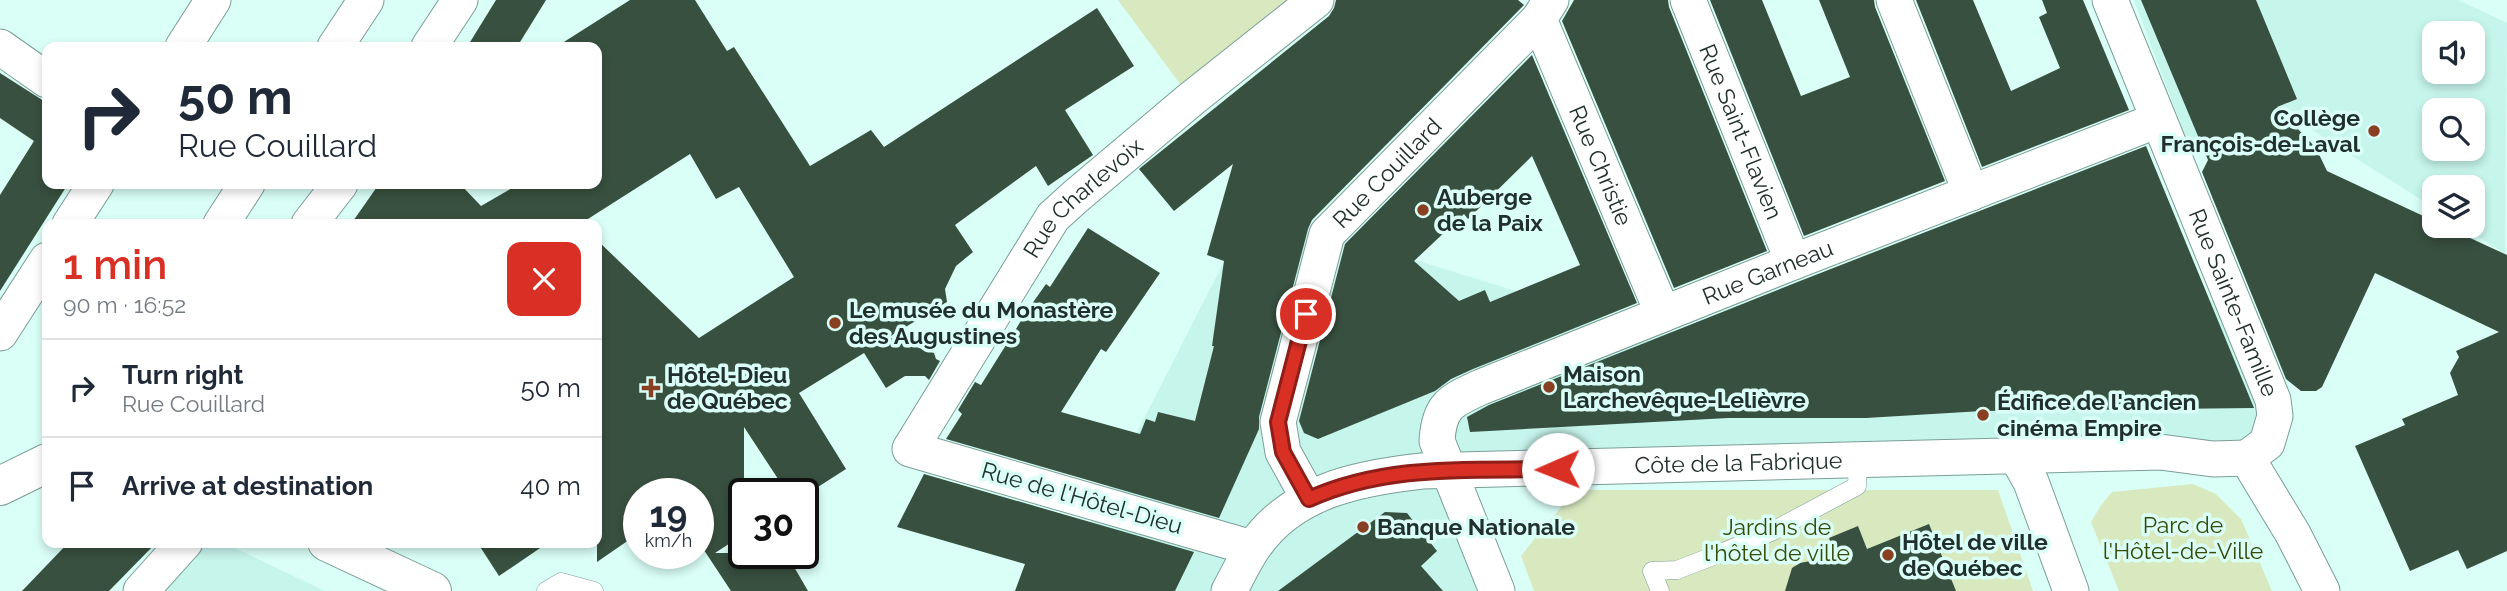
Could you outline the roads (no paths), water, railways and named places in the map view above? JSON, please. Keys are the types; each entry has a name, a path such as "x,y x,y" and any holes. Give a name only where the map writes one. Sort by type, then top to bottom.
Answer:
{"street":[{"path":"186,42 213,0"},
{"path":"338,42 366,0"},
{"path":"432,42 460,0"},
{"name":"Rue Charlevoix","path":"910,449 1053,217 1190,100 1316,0"},
{"name":"Rue Saint-Flavien","path":"1688,0 1793,262"},
{"path":"1894,0 1971,193"},
{"name":"Rue Sainte-Famille","path":"2110,0 2273,400 2275,416 2267,443 2247,458"},
{"name":"Rue Christie","path":"1545,9 1663,314"},
{"name":"Rue Couillard","path":"1309,499 1283,452 1278,422 1327,234 1545,9"},
{"path":"0,47 42,76"},
{"name":"Rue Garneau","path":"1497,591 1437,441 1438,420 1449,405 1480,387 2158,120"},
{"path":"73,219 93,189"},
{"path":"224,219 244,189"},
{"path":"313,219 336,189"},
{"path":"0,333 42,268"},
{"name":"Rue de l'Hôtel-Dieu","path":"910,449 1252,548"},
{"name":"Côte de la Fabrique","path":"1229,591 1252,548 1269,527 1290,510 1309,499 1358,480 1422,471 2160,452 2213,458 2247,458"},
{"path":"2017,457 2031,482 2071,591"},
{"path":"2247,458 2293,534 2322,591"},
{"path":"0,486 42,465"},
{"path":"141,591 180,548"},
{"path":"340,548 432,591"}],"lane":[{"path":"1661,591 1652,571 1677,570 1771,532 1857,486 1858,461"},
{"path":"546,591 561,582 594,591"}],"place":[{"name":"Collège François-de-Laval","path":"2374,131"},
{"name":"Auberge de la Paix","path":"1423,210"},
{"name":"Le musée du Monastère des Augustines","path":"835,323"},
{"name":"Maison Larchevêque-Lelièvre","path":"1549,387"},
{"name":"Hôtel-Dieu de Québec","path":"651,388"},
{"name":"Édifice de l'ancien cinéma Empire","path":"1983,415"},
{"name":"Banque Nationale","path":"1363,527"},
{"name":"Hôtel de ville de Québec","path":"1888,555"}],"park label":[{"name":"Parc de l'Hôtel-de-Ville","path":"2183,538"},
{"name":"Jardins de l'hôtel de ville","path":"1777,540"}]}
